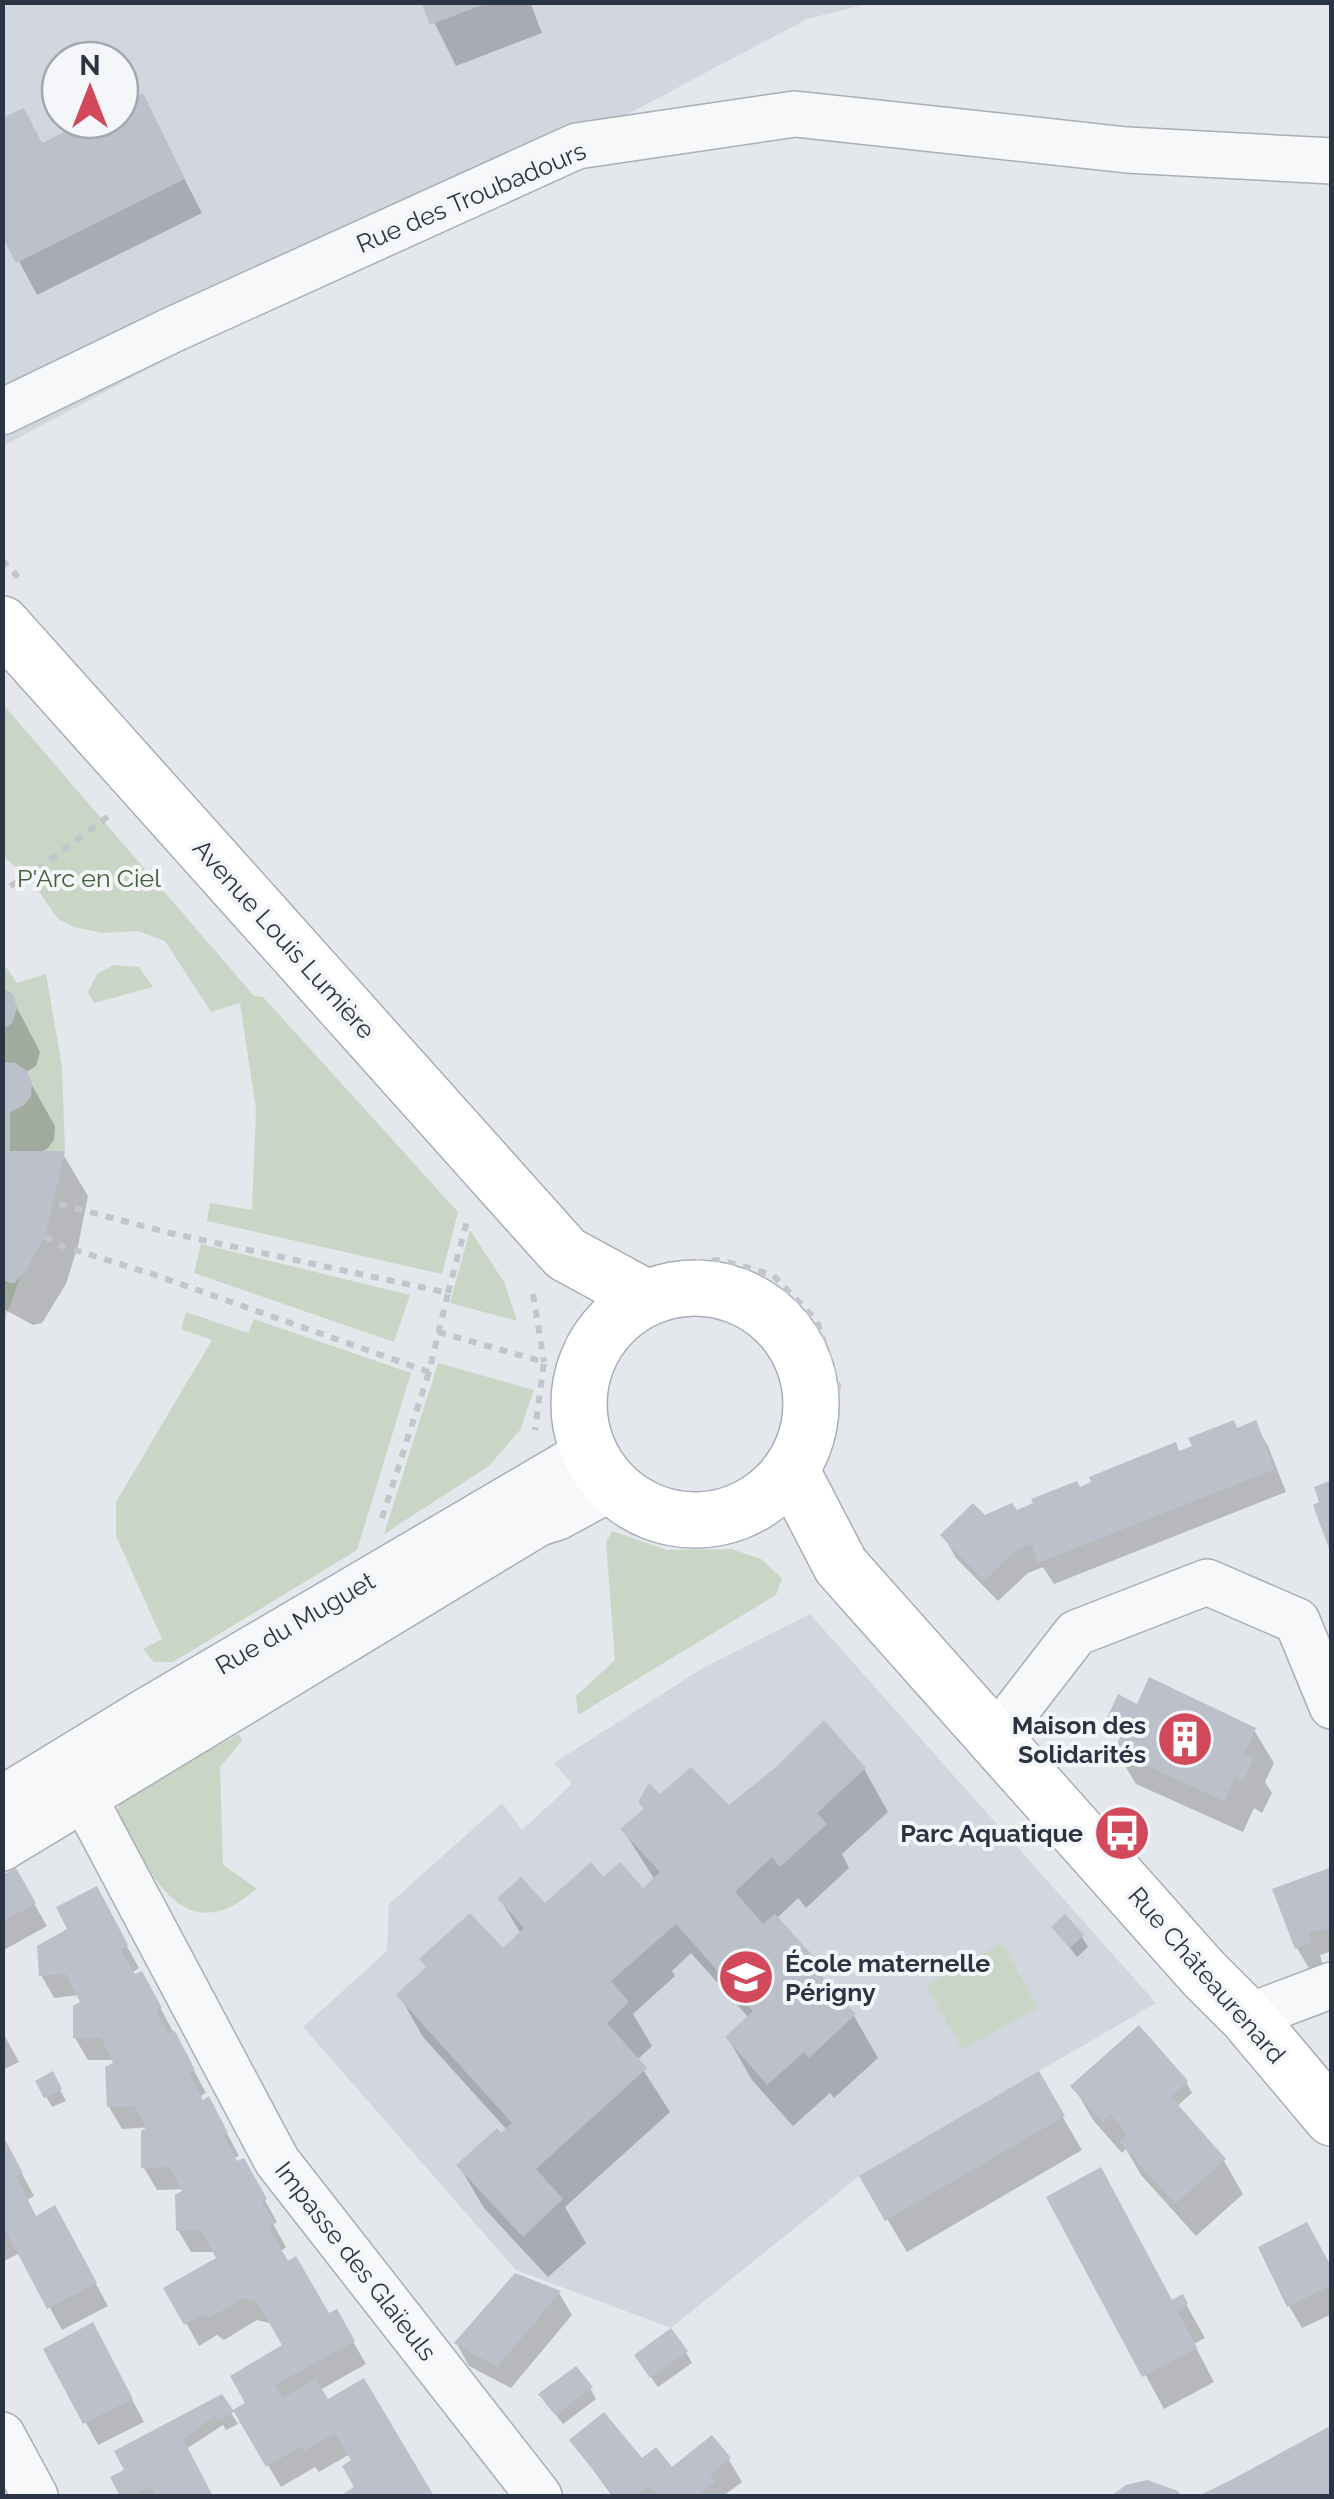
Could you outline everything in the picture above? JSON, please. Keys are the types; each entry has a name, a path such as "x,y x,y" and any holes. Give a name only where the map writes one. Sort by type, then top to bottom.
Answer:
{"street":[{"name":"Rue des Troubadours","path":"2,412 174,328 578,146 795,114 1127,150 1332,161"},
{"name":"Avenue Louis Lumière","path":"2,624 566,1254 596,1343"},
{"name":"Avenue Louis Lumière","path":"566,1254 656,1282"},
{"path":"656,1282 679,1289 713,1289 745,1299 773,1317 784,1330 794,1342 808,1374 812,1407 806,1440 810,1456 769,1494 741,1511 708,1520 674,1518 641,1506 601,1469 580,1424 585,1368 596,1343 656,1282"},
{"name":"Rue Châteaurenard","path":"810,1456 840,1566"},
{"path":"2,1848 524,1532 601,1469"},
{"name":"Rue du Muguet","path":"2,1799 537,1480 601,1469"},
{"name":"Rue Châteaurenard","path":"741,1511 840,1566 1204,1974 1247,2017 1332,2118"},
{"path":"992,1735 1011,1717 1076,1633 1207,1582 1297,1621 1332,1706"},
{"name":"Impasse des Glaïeuls","path":"84,1798 277,2162 539,2496"},
{"path":"1247,2017 1332,1985"},
{"path":"2,2436 34,2496"}],"path":[{"path":"10,886 148,787"},
{"path":"55,1202 170,1232 448,1293"},
{"path":"378,1531 429,1372 470,1212"},
{"path":"45,1236 59,1245 429,1372"},
{"path":"656,1282 720,1260 773,1275 816,1321 838,1386 810,1456"},
{"path":"438,1332 544,1362 534,1437 522,1449 537,1480"}],"shaded area":[{"path":"3,3 871,3 807,19 3,446"},
{"name":"École maternelle Périgny","path":"810,1614 1156,2003 859,2176 671,2328 516,2270 303,2027 387,1951 389,1904 502,1803 522,1830 572,1784 554,1763 703,1668"}],"green space":[{"path":"2,703 254,996 263,997 458,1212 442,1274 207,1221 210,1203 252,1210 256,1109 240,1003 211,1012 165,941 138,931 103,933 58,919 32,882 3,856"},
{"name":"P'Arc en Ciel","path":"3,963 17,983 46,974 62,1067 65,1151 3,1325"},
{"path":"114,965 139,967 153,987 94,1003 88,992 97,974"},
{"path":"470,1230 504,1282 517,1321 450,1303"},
{"path":"201,1244 410,1295 394,1342 194,1273"},
{"path":"186,1312 248,1333 254,1319 411,1373 357,1550 173,1662 154,1662 143,1649 162,1639 116,1536 116,1502 212,1340 181,1329"},
{"path":"438,1363 534,1390 520,1430 489,1466 384,1534"},
{"path":"612,1531 667,1550 731,1549 761,1559 782,1578 776,1595 578,1715 576,1696 615,1660 606,1543"},
{"path":"239,1734 242,1741 220,1767 223,1865 257,1889 230,1907 209,1913 190,1910 160,1885 117,1811 122,1798"},
{"path":"1002,1943 1038,2008 962,2049 926,1985"}],"building":[{"path":"421,2 486,2 487,3 430,25"},
{"path":"143,93 185,179 16,263 2,236 2,118 24,108 42,143 140,140"},
{"path":"2,987 13,994 17,1008 12,1023 2,1030"},
{"path":"2,1062 15,1063 26,1070 32,1082 31,1097 10,1112 10,1151 65,1151 45,1236 14,1284 2,1280"},
{"path":"1234,1420 1237,1428 1256,1420 1275,1469 1038,1563 1031,1544 1015,1551 984,1581 940,1535 973,1503 985,1515 1012,1503 1017,1510 1033,1503 1031,1499 1077,1481 1080,1487 1091,1482 1089,1477 1176,1442 1179,1451 1192,1446 1188,1438"},
{"path":"1332,1480 1331,1554 1313,1505 1319,1502 1314,1487"},
{"name":"Maison des Solidarités","path":"1149,1677 1256,1728 1244,1754 1254,1758 1243,1781 1235,1777 1224,1801 1114,1751 1125,1726 1107,1718 1118,1694 1137,1704"},
{"path":"824,1720 866,1768 817,1813 827,1824 780,1867 772,1857 735,1892 763,1924 775,1914 816,1959 807,1967 814,1976 818,1973 856,2014 809,2058 804,2052 767,2085 725,2037 753,2011 676,1924 611,1981 629,2002 607,2023 647,2068 536,2169 563,2199 523,2237 456,2165 497,2128 501,2133 512,2123 396,1995 426,1967 419,1959 470,1913 503,1948 524,1928 497,1898 521,1877 545,1903 591,1862 603,1877 620,1862 643,1888 660,1872 620,1829 644,1809 638,1802 649,1783 660,1794 691,1767 729,1805 776,1767"},
{"path":"1332,1867 1332,1929 1309,1932 1312,1942 1295,1949 1272,1889"},
{"path":"16,1868 36,1903 2,1922 2,1875"},
{"path":"97,1886 128,1945 121,1950 135,1974 142,1971 162,2008 156,2010 168,2034 175,2031 195,2070 189,2073 203,2100 209,2096 237,2161 244,2158 267,2199 261,2202 276,2223 269,2228 288,2261 296,2256 329,2313 337,2309 355,2341 275,2385 283,2398 316,2379 328,2399 364,2378 434,2496 346,2496 344,2493 354,2487 342,2466 351,2460 335,2433 304,2451 301,2446 266,2467 234,2412 218,2421 215,2416 183,2439 213,2496 156,2496 151,2486 131,2496 120,2496 110,2477 124,2470 114,2451 222,2394 233,2410 245,2403 230,2376 282,2345 257,2302 243,2298 210,2318 203,2314 184,2325 163,2288 216,2258 201,2230 176,2231 175,2195 182,2191 170,2167 141,2168 141,2131 146,2128 135,2106 107,2107 105,2067 113,2063 101,2038 73,2038 73,2006 80,2002 66,1974 39,1976 37,1946 67,1929 56,1907"},
{"path":"1065,1914 1084,1935 1070,1948 1051,1927"},
{"path":"1139,2025 1188,2081 1171,2097 1226,2159 1175,2204 1119,2141 1127,2134 1110,2114 1102,2122 1070,2086"},
{"path":"53,2071 62,2089 44,2098 35,2081"},
{"path":"1039,2071 1065,2116 885,2221 859,2176"},
{"path":"2,2134 23,2173 16,2176 36,2216 55,2205 97,2283 47,2309 6,2231 2,2233"},
{"path":"1101,2167 1172,2300 1183,2294 1188,2304 1177,2310 1197,2348 1142,2377 1046,2197"},
{"path":"1307,2222 1332,2268 1332,2285 1287,2307 1258,2247"},
{"path":"515,2273 561,2291 497,2367 454,2343"},
{"path":"93,2322 133,2399 83,2424 43,2349"},
{"path":"671,2328 688,2351 650,2378 634,2355"},
{"path":"576,2366 593,2387 555,2415 538,2394"},
{"path":"604,2412 642,2458 656,2447 672,2467 712,2435 731,2458 710,2475 715,2482 696,2496 658,2496 649,2486 635,2496 614,2496 569,2440"},
{"path":"1332,2425 1332,2496 1198,2496 1233,2479"},
{"path":"1147,2480 1178,2491 1181,2496 1111,2496 1126,2485"}],"place":[{"name":"Maison des Solidarités","path":"1185,1739"},
{"name":"Parc Aquatique","path":"1122,1833"},
{"name":"École maternelle Périgny","path":"746,1977"}]}
